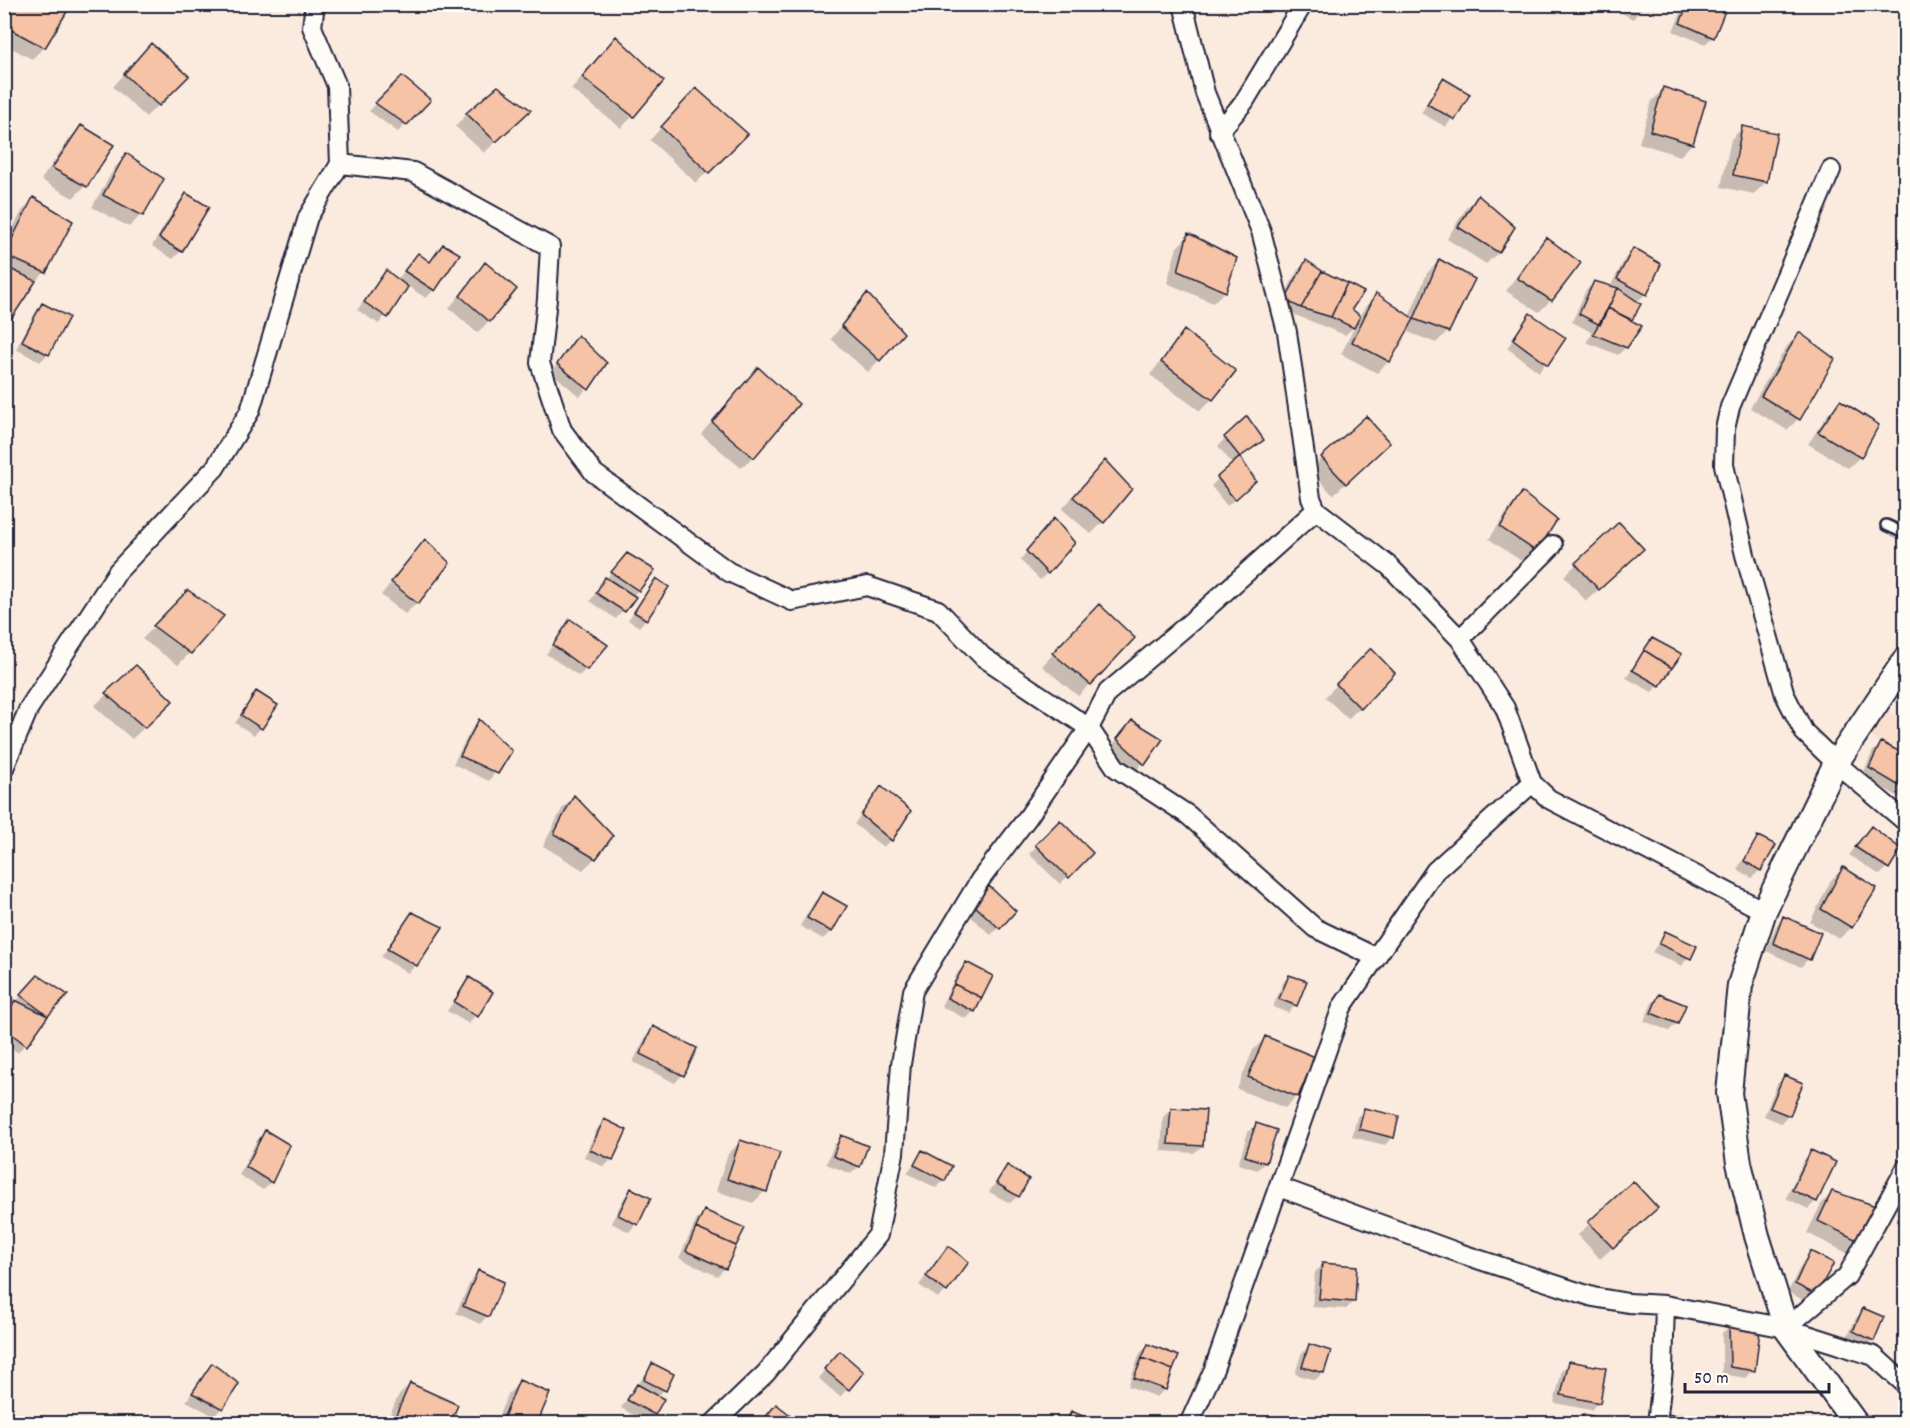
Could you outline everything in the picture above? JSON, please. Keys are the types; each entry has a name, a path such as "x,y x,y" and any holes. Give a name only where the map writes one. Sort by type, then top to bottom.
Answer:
{"street":[{"path":"4,768 29,708 118,571 215,468 250,411 308,217 340,164 337,86 312,27 315,4"},
{"path":"1183,4 1205,93 1261,231 1287,332 1311,498 1316,510 1389,566 1460,639 1505,708 1532,783 1549,799 1764,911"},
{"path":"1220,132 1244,102 1302,7"},
{"path":"340,164 413,172 550,247 548,299 540,363 562,430 594,473 729,572 792,601 867,586 938,610 983,657 1089,728 1116,768 1188,814 1316,928 1375,957"},
{"path":"1831,170 1730,407 1724,465 1745,555 1785,695 1804,732 1836,763 1905,822"},
{"path":"713,1424 766,1373 878,1235 894,1153 901,1064 913,991 980,880 1028,817 1089,728 1108,692 1198,616 1316,510"},
{"path":"1460,639 1553,545"},
{"path":"1856,1424 1786,1328 1757,1236 1739,1163 1729,1094 1740,985 1764,911 1836,763 1905,659"},
{"path":"1189,1424 1214,1369 1342,1007 1435,871 1532,783"},
{"path":"1786,1328 1847,1276 1905,1168"},
{"path":"1278,1187 1540,1281 1593,1297 1628,1303 1665,1305 1786,1328 1874,1356 1905,1385"},
{"path":"1657,1424 1663,1370 1665,1305"}],"lane":[{"path":"1886,525 1905,534"}],"shaded area":[{"path":"1881,706 1905,721 1905,755 1865,734"}],"building":[{"path":"4,4 71,5 45,48 4,26"},
{"path":"1688,4 1709,4 1725,11 1714,38 1680,23"},
{"path":"616,36 664,81 634,117 582,77"},
{"path":"151,43 189,76 159,106 124,74"},
{"path":"402,76 431,100 407,125 375,103"},
{"path":"1443,78 1470,94 1455,120 1427,104"},
{"path":"498,86 531,110 496,142 466,113"},
{"path":"1663,87 1706,101 1693,144 1650,131"},
{"path":"696,88 748,134 709,173 661,127"},
{"path":"81,125 114,145 87,187 52,168"},
{"path":"1742,126 1777,133 1767,182 1733,175"},
{"path":"126,153 164,179 143,216 103,195"},
{"path":"186,193 209,207 182,252 159,238"},
{"path":"1478,195 1515,227 1499,253 1458,227"},
{"path":"33,197 73,221 46,273 4,255"},
{"path":"1188,233 1237,258 1226,292 1178,271"},
{"path":"1546,237 1581,263 1552,301 1517,278"},
{"path":"443,244 460,254 435,291 404,271 418,253 430,262"},
{"path":"1633,248 1661,264 1647,295 1617,279"},
{"path":"1439,259 1475,279 1449,332 1414,319"},
{"path":"1306,260 1322,271 1301,308 1285,300"},
{"path":"485,262 517,289 490,322 460,296"},
{"path":"4,266 36,281 4,330"},
{"path":"386,270 408,287 388,318 364,302"},
{"path":"1322,271 1347,283 1331,317 1301,308"},
{"path":"1594,281 1618,288 1600,325 1579,314"},
{"path":"1347,283 1364,292 1352,309 1360,316 1354,328 1331,317"},
{"path":"1618,288 1641,304 1632,320 1608,308"},
{"path":"867,293 904,333 880,361 841,326"},
{"path":"1376,293 1414,319 1390,362 1352,342"},
{"path":"42,303 69,317 49,355 22,341"},
{"path":"1608,308 1642,326 1627,348 1593,334"},
{"path":"1530,313 1566,338 1548,365 1513,339"},
{"path":"1184,330 1236,371 1213,400 1161,362"},
{"path":"1799,332 1835,359 1800,420 1761,396"},
{"path":"578,335 607,363 589,390 557,364"},
{"path":"758,367 799,404 754,458 712,422"},
{"path":"1840,400 1879,425 1861,458 1818,432"},
{"path":"1247,416 1264,440 1240,457 1224,437"},
{"path":"1366,416 1390,443 1346,484 1321,457"},
{"path":"1240,457 1256,481 1235,500 1217,477"},
{"path":"1105,460 1132,489 1104,523 1073,497"},
{"path":"1522,492 1557,520 1537,552 1500,527"},
{"path":"1054,518 1075,543 1048,574 1026,551"},
{"path":"1619,522 1644,549 1599,590 1575,563"},
{"path":"425,539 450,563 418,604 391,582"},
{"path":"627,553 655,570 639,591 611,572"},
{"path":"605,577 636,597 625,612 596,593"},
{"path":"656,578 669,587 647,620 634,612"},
{"path":"188,590 224,616 191,654 153,626"},
{"path":"1099,604 1135,638 1091,685 1052,653"},
{"path":"570,619 608,645 587,670 553,645"},
{"path":"1652,638 1682,654 1672,668 1644,650"},
{"path":"1371,648 1395,673 1361,709 1336,684"},
{"path":"1644,650 1672,668 1660,686 1632,670"},
{"path":"136,665 173,701 145,728 105,693"},
{"path":"256,691 278,705 262,729 241,715"},
{"path":"479,719 512,751 498,774 460,756"},
{"path":"1132,720 1163,739 1145,765 1117,739"},
{"path":"1881,742 1906,755 1906,790 1869,768"},
{"path":"881,786 911,811 892,841 861,815"},
{"path":"574,795 613,836 596,859 554,834"},
{"path":"1060,820 1093,853 1069,878 1035,845"},
{"path":"1871,826 1901,849 1889,869 1855,847"},
{"path":"1758,836 1776,845 1761,871 1744,861"},
{"path":"1843,867 1877,888 1852,928 1821,909"},
{"path":"989,886 1016,911 1000,929 973,904"},
{"path":"822,892 847,906 832,932 807,918"},
{"path":"412,912 443,927 417,966 387,949"},
{"path":"1783,916 1821,933 1810,960 1773,943"},
{"path":"1665,931 1697,946 1691,959 1659,944"},
{"path":"966,962 993,976 982,998 954,984"},
{"path":"38,975 68,995 48,1016 20,995"},
{"path":"1289,975 1307,981 1297,1006 1279,999"},
{"path":"469,977 493,992 478,1017 454,1002"},
{"path":"954,984 982,998 975,1012 947,998"},
{"path":"1659,994 1686,1005 1678,1024 1651,1013"},
{"path":"15,1000 48,1016 27,1046 4,1028 4,1021"},
{"path":"653,1026 697,1048 684,1076 640,1054"},
{"path":"1265,1036 1315,1057 1298,1097 1248,1077"},
{"path":"1784,1075 1803,1083 1790,1116 1770,1108"},
{"path":"1171,1108 1206,1110 1203,1146 1168,1144"},
{"path":"1364,1108 1399,1116 1394,1138 1359,1129"},
{"path":"604,1119 627,1130 613,1160 590,1150"},
{"path":"1256,1123 1277,1130 1266,1163 1245,1156"},
{"path":"265,1130 290,1145 272,1183 246,1167"},
{"path":"841,1135 868,1146 860,1167 833,1156"},
{"path":"740,1140 780,1153 767,1192 727,1179"},
{"path":"922,1150 952,1166 945,1181 914,1165"},
{"path":"1811,1150 1836,1162 1817,1202 1792,1190"},
{"path":"1007,1165 1029,1179 1019,1197 996,1183"},
{"path":"1633,1181 1658,1208 1613,1248 1588,1222"},
{"path":"631,1188 651,1198 638,1225 618,1215"},
{"path":"1832,1191 1876,1206 1861,1242 1818,1221"},
{"path":"704,1210 745,1228 736,1246 696,1228"},
{"path":"696,1228 736,1246 726,1269 686,1251"},
{"path":"948,1246 969,1262 947,1292 926,1276"},
{"path":"1810,1251 1834,1263 1816,1295 1795,1284"},
{"path":"1322,1263 1357,1266 1355,1302 1319,1299"},
{"path":"478,1270 504,1282 489,1317 463,1306"},
{"path":"1863,1308 1884,1317 1874,1341 1853,1331"},
{"path":"1729,1324 1760,1330 1755,1371 1730,1367"},
{"path":"1148,1344 1179,1356 1173,1370 1142,1358"},
{"path":"1309,1344 1331,1351 1324,1373 1302,1367"},
{"path":"840,1351 864,1372 849,1390 824,1369"},
{"path":"1142,1358 1173,1370 1166,1390 1134,1378"},
{"path":"1569,1361 1606,1368 1600,1403 1561,1395"},
{"path":"212,1363 239,1384 223,1409 192,1393"},
{"path":"652,1363 674,1374 666,1391 644,1380"},
{"path":"519,1380 550,1393 537,1424 501,1424"},
{"path":"410,1383 458,1405 450,1424 392,1424"},
{"path":"637,1384 664,1399 655,1415 627,1400"},
{"path":"776,1404 802,1424 769,1424 764,1419"},
{"path":"1071,1411 1101,1424 1066,1424"},
{"path":"1583,1414 1610,1420 1609,1424 1581,1424"},
{"path":"1663,1414 1698,1417 1698,1424 1662,1424"}]}
